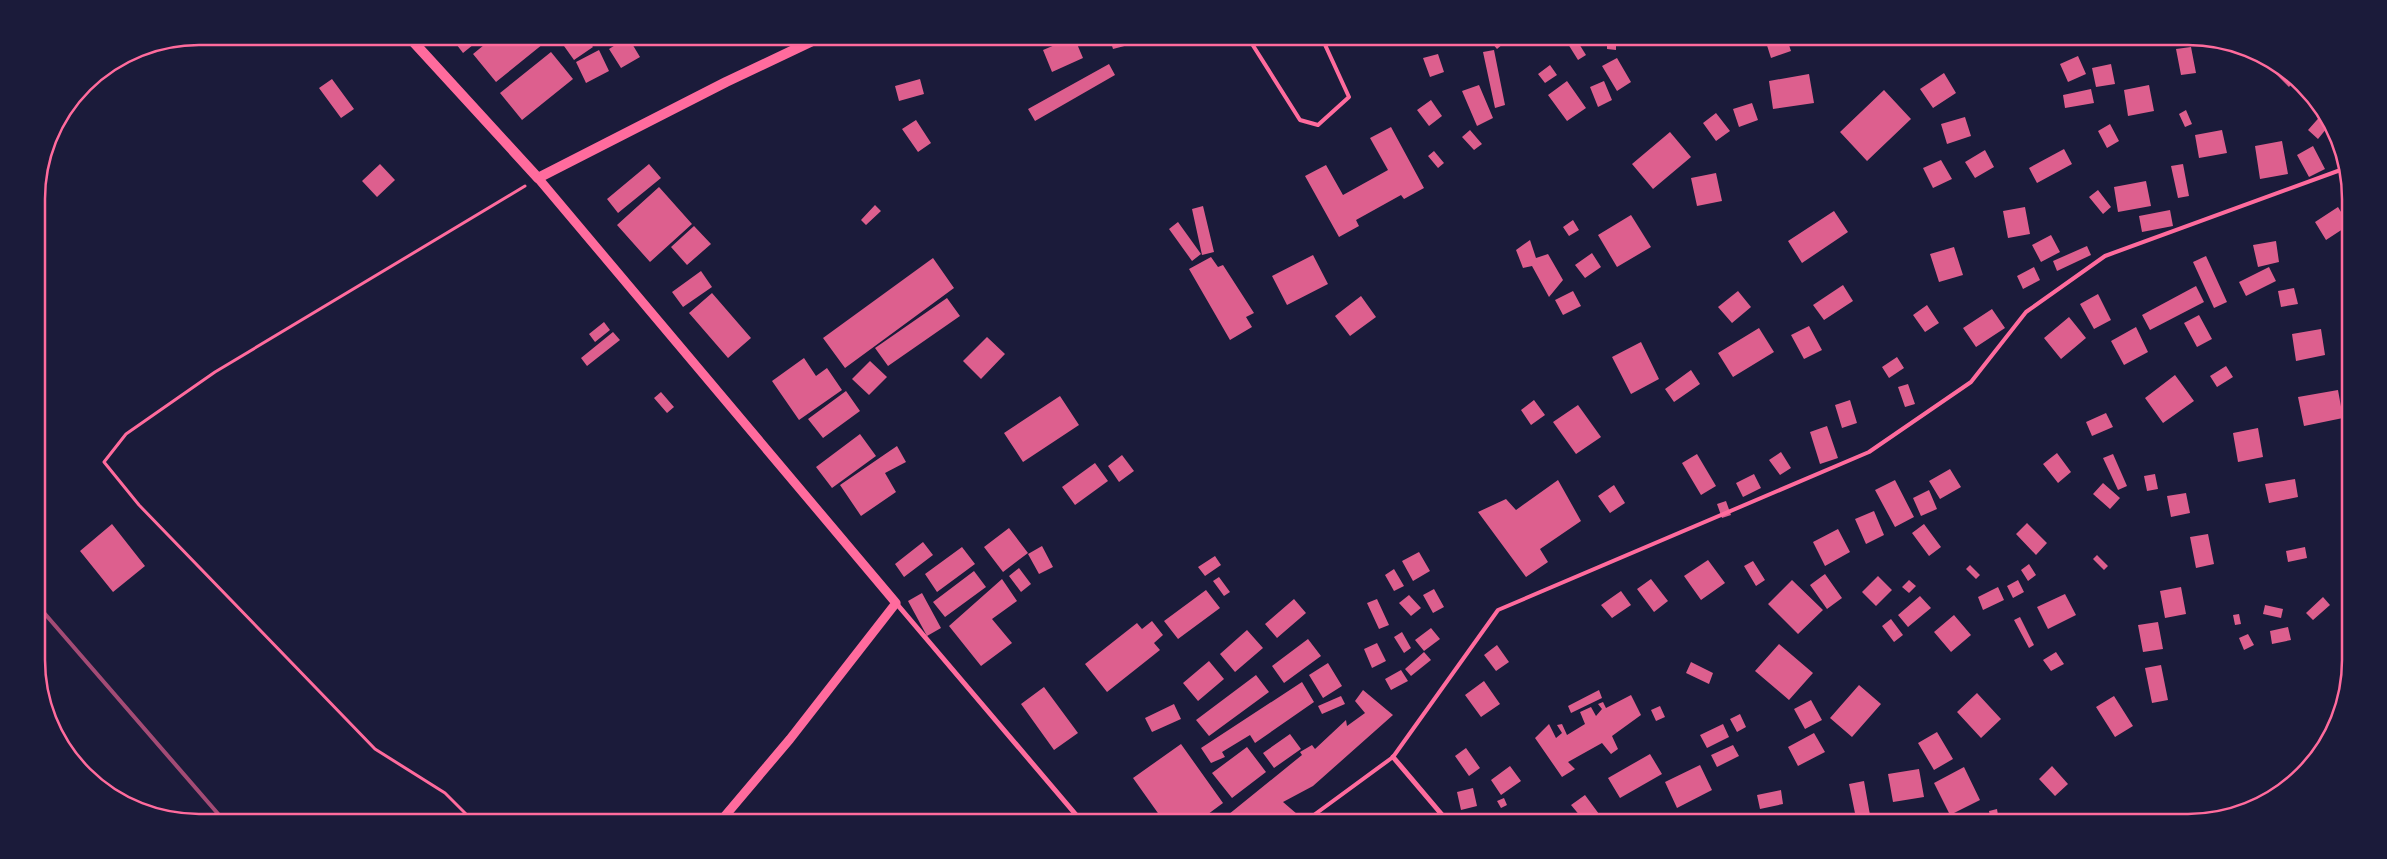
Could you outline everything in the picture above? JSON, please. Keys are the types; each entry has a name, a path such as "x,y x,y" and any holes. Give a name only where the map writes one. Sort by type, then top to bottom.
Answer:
{"main road":[{"path":"416,45 538,178 726,82 804,45"}],"street":[{"path":"538,178 1075,814"},
{"path":"727,814 790,739 896,603"},
{"path":"1393,757 1442,814"}],"lane":[{"path":"1253,45 1300,120 1318,125 1349,97 1325,45"},
{"path":"1315,814 1393,757 1498,610 1869,452 1971,382 2026,312 2105,256 2339,170"}],"path":[{"path":"466,814 445,793 375,749 138,505 104,462 126,434 216,372 538,178"}],"building":[{"path":"457,45 473,45 463,53"},
{"path":"484,45 542,45 496,82 473,54"},
{"path":"592,45 593,47 574,60 564,46"},
{"path":"615,45 633,45 640,57 621,68 609,49"},
{"path":"1055,45 1077,45 1083,58 1052,72 1043,50"},
{"path":"1112,45 1128,45 1113,49"},
{"path":"1494,45 1502,45 1497,49"},
{"path":"1569,45 1580,45 1586,55 1578,60"},
{"path":"1607,45 1616,45 1616,50 1607,49"},
{"path":"1767,45 1789,45 1791,51 1771,58"},
{"path":"2191,47 2196,73 2181,75 2176,49"},
{"path":"599,50 609,71 586,83 576,62"},
{"path":"1494,50 1505,105 1495,108 1483,52"},
{"path":"551,52 573,79 522,120 500,93"},
{"path":"1438,54 1444,72 1430,77 1423,58"},
{"path":"2078,56 2086,74 2068,82 2060,64"},
{"path":"1617,58 1631,82 1617,91 1602,66"},
{"path":"1109,64 1115,75 1035,121 1028,109"},
{"path":"2111,64 2115,84 2096,87 2092,68"},
{"path":"1550,65 1557,75 1545,83 1538,74"},
{"path":"2272,70 2291,85 2289,87"},
{"path":"1944,73 1956,93 1933,108 1920,89"},
{"path":"1809,74 1814,103 1773,109 1769,81"},
{"path":"332,79 354,109 341,118 319,88"},
{"path":"920,79 924,94 899,101 895,86"},
{"path":"1567,81 1586,108 1567,121 1548,95"},
{"path":"1604,81 1612,100 1598,107 1590,87"},
{"path":"1479,85 1493,118 1477,126 1462,91"},
{"path":"2149,85 2154,111 2128,116 2124,90"},
{"path":"2091,89 2094,103 2065,108 2063,95"},
{"path":"1884,90 1911,119 1867,161 1840,132"},
{"path":"1431,100 1442,116 1429,126 1417,110"},
{"path":"1752,103 1758,120 1739,127 1733,109"},
{"path":"2186,110 2192,124 2185,127 2179,114"},
{"path":"1716,113 1730,131 1716,141 1703,123"},
{"path":"1965,117 1971,136 1947,144 1941,124"},
{"path":"2319,118 2325,130 2318,139 2308,130"},
{"path":"916,120 931,143 918,152 902,129"},
{"path":"2110,124 2119,141 2107,148 2098,131"},
{"path":"1391,127 1424,188 1404,199 1401,195 1356,220 1359,226 1339,237 1305,176 1326,165 1343,195 1388,170 1370,138"},
{"path":"1470,130 1482,144 1474,150 1462,137"},
{"path":"2222,130 2227,153 2199,158 2195,135"},
{"path":"1670,132 1691,157 1653,189 1632,164"},
{"path":"2282,141 2288,174 2260,179 2255,146"},
{"path":"2313,146 2325,169 2309,177 2297,155"},
{"path":"2064,149 2072,164 2037,183 2029,168"},
{"path":"1985,150 1994,167 1975,178 1965,162"},
{"path":"1434,151 1444,163 1438,168 1428,156"},
{"path":"1941,160 1952,179 1933,188 1923,168"},
{"path":"380,164 395,180 377,197 362,181"},
{"path":"649,164 661,178 618,213 607,199"},
{"path":"2183,164 2189,196 2178,198 2171,166"},
{"path":"1716,173 1722,201 1697,206 1691,178"},
{"path":"2146,181 2151,206 2118,212 2114,187"},
{"path":"659,187 692,224 650,262 617,225"},
{"path":"2098,190 2111,207 2103,214 2089,197"},
{"path":"875,205 881,211 866,225 861,220"},
{"path":"1203,206 1214,252 1202,255 1192,209"},
{"path":"2025,207 2030,234 2008,238 2003,211"},
{"path":"2338,207 2342,214 2342,230 2326,240 2315,222"},
{"path":"2170,210 2173,226 2142,232 2139,216"},
{"path":"1834,211 1848,232 1802,263 1788,241"},
{"path":"1631,215 1651,247 1617,267 1598,235"},
{"path":"1573,220 1579,230 1569,236 1563,227"},
{"path":"1178,222 1201,254 1192,261 1169,229"},
{"path":"694,226 711,244 687,265 671,247"},
{"path":"2051,235 2060,252 2041,262 2032,245"},
{"path":"1530,240 1536,258 1548,254 1563,280 1549,297 1532,266 1523,268 1516,250"},
{"path":"2276,241 2279,262 2258,267 2253,245"},
{"path":"2087,246 2091,255 2057,271 2053,261"},
{"path":"1954,247 1963,275 1939,282 1930,254"},
{"path":"1592,253 1601,267 1585,278 1575,265"},
{"path":"1313,255 1328,284 1287,305 1272,276"},
{"path":"2206,256 2227,302 2214,308 2193,262"},
{"path":"1211,257 1218,267 1223,265 1254,313 1246,317 1252,327 1230,340 1189,269"},
{"path":"933,258 954,288 845,368 823,338"},
{"path":"2034,267 2040,280 2023,289 2017,276"},
{"path":"2269,267 2276,281 2246,296 2239,282"},
{"path":"701,271 712,287 683,307 672,292"},
{"path":"1843,285 1853,301 1824,320 1813,305"},
{"path":"2196,286 2204,302 2150,330 2142,315"},
{"path":"2294,288 2298,304 2281,307 2278,291"},
{"path":"1573,291 1581,306 1563,315 1555,300"},
{"path":"1738,291 1751,307 1732,323 1718,307"},
{"path":"712,293 751,338 728,358 689,313"},
{"path":"2098,294 2111,320 2094,329 2080,304"},
{"path":"1361,296 1376,317 1350,336 1335,316"},
{"path":"947,298 960,316 888,366 875,348"},
{"path":"1927,305 1939,323 1925,332 1913,315"},
{"path":"1992,309 2005,328 1976,347 1963,328"},
{"path":"2199,315 2212,339 2197,347 2184,323"},
{"path":"2069,317 2086,338 2061,359 2044,338"},
{"path":"604,322 610,330 595,342 589,334"},
{"path":"1809,326 1822,350 1804,359 1791,335"},
{"path":"2136,327 2148,352 2124,365 2111,341"},
{"path":"1759,328 1774,352 1733,377 1718,353"},
{"path":"2321,329 2325,355 2296,361 2292,334"},
{"path":"613,332 620,340 587,366 581,358"},
{"path":"987,337 1005,354 981,379 963,361"},
{"path":"1641,342 1659,379 1631,394 1612,357"},
{"path":"1897,357 1904,368 1889,378 1882,367"},
{"path":"804,358 816,376 827,368 842,390 799,420 772,381"},
{"path":"870,361 887,377 869,395 852,379"},
{"path":"2226,366 2233,377 2217,387 2210,376"},
{"path":"1691,370 1700,384 1674,402 1665,389"},
{"path":"2175,375 2194,401 2163,423 2145,398"},
{"path":"1908,384 1915,404 1905,407 1898,387"},
{"path":"2338,390 2342,418 2304,426 2298,397"},
{"path":"846,391 860,411 823,438 808,419"},
{"path":"661,392 674,407 667,413 654,398"},
{"path":"1060,396 1079,425 1023,462 1004,433"},
{"path":"1534,400 1545,415 1531,425 1521,410"},
{"path":"1850,400 1857,423 1842,428 1835,405"},
{"path":"1578,405 1601,437 1576,454 1553,422"},
{"path":"2106,413 2113,427 2092,436 2086,422"},
{"path":"1827,426 1838,458 1820,464 1810,432"},
{"path":"2258,428 2263,457 2238,462 2233,433"},
{"path":"860,434 876,456 832,488 816,467"},
{"path":"897,446 906,462 885,473 896,492 861,516 840,485"},
{"path":"1781,452 1791,468 1780,475 1769,460"},
{"path":"2057,453 2071,472 2058,483 2043,464"},
{"path":"1697,454 1716,486 1701,495 1682,463"},
{"path":"2113,454 2127,486 2118,490 2103,458"},
{"path":"1122,455 1134,471 1119,482 1108,466"},
{"path":"1095,463 1108,481 1075,505 1062,487"},
{"path":"1950,469 1961,487 1940,499 1929,481"},
{"path":"1754,474 1761,488 1743,497 1736,483"},
{"path":"2155,474 2158,489 2147,491 2144,476"},
{"path":"2295,479 2298,497 2269,503 2265,484"},
{"path":"1558,480 1581,521 1540,549 1548,562 1526,577 1478,512 1506,499 1516,510"},
{"path":"1895,480 1914,517 1895,527 1875,490"},
{"path":"2103,483 2120,498 2110,509 2093,494"},
{"path":"1614,485 1625,503 1610,513 1598,496"},
{"path":"1929,490 1937,509 1921,516 1913,498"},
{"path":"2186,493 2190,513 2171,517 2167,496"},
{"path":"1726,501 1731,515 1722,518 1717,504"},
{"path":"1874,511 1884,535 1866,544 1855,519"},
{"path":"2027,523 2047,543 2036,555 2016,534"},
{"path":"112,524 145,566 113,592 80,551"},
{"path":"1924,524 1941,547 1929,556 1912,533"},
{"path":"1009,528 1028,553 1003,572 984,547"},
{"path":"1838,529 1850,552 1825,566 1813,542"},
{"path":"2208,534 2214,564 2196,568 2190,537"},
{"path":"923,542 933,555 904,577 895,564"},
{"path":"1042,546 1053,567 1039,574 1028,554"},
{"path":"962,547 975,564 937,592 925,574"},
{"path":"2305,547 2307,558 2288,562 2286,551"},
{"path":"1419,552 1430,571 1413,581 1402,561"},
{"path":"2097,555 2108,566 2104,570 2093,559"},
{"path":"1215,556 1221,565 1205,576 1198,567"},
{"path":"1708,560 1725,583 1701,600 1684,576"},
{"path":"1753,561 1765,580 1756,586 1744,566"},
{"path":"2029,564 2036,575 2028,581 2021,570"},
{"path":"1970,565 1980,575 1976,579 1966,569"},
{"path":"1019,568 1031,584 1021,592 1009,576"},
{"path":"1394,569 1404,586 1394,591 1385,575"},
{"path":"974,571 986,587 945,617 933,602"},
{"path":"1825,574 1842,598 1827,609 1810,585"},
{"path":"1878,576 1892,590 1876,606 1862,592"},
{"path":"1219,577 1230,592 1224,596 1213,581"},
{"path":"1002,579 1017,601 992,619 1012,643 981,666 949,626"},
{"path":"1651,579 1668,601 1654,612 1637,589"},
{"path":"1792,580 1823,610 1798,634 1768,604"},
{"path":"1909,580 1916,586 1909,593 1902,587"},
{"path":"2018,580 2024,592 2013,598 2007,586"},
{"path":"1998,587 2004,600 1983,610 1978,597"},
{"path":"2181,587 2186,614 2165,618 2160,591"},
{"path":"1434,589 1444,607 1433,613 1423,595"},
{"path":"1206,590 1220,608 1178,639 1164,621"},
{"path":"1621,591 1631,605 1612,618 1601,605"},
{"path":"922,593 941,628 927,636 908,601"},
{"path":"2065,594 2076,615 2048,629 2037,607"},
{"path":"1409,595 1421,608 1411,616 1399,603"},
{"path":"1920,596 1931,608 1908,627 1898,615"},
{"path":"2323,597 2330,605 2313,620 2306,613"},
{"path":"1294,599 1306,613 1277,638 1265,624"},
{"path":"1377,599 1389,625 1379,629 1367,603"},
{"path":"2265,605 2283,609 2281,618 2263,614"},
{"path":"2239,614 2241,624 2235,625 2233,615"},
{"path":"1954,615 1971,635 1951,652 1934,632"},
{"path":"2020,617 2034,645 2029,648 2014,620"},
{"path":"1891,619 1903,635 1894,642 1882,626"},
{"path":"1152,621 1163,635 1154,643 1160,650 1107,692 1085,664 1137,623 1142,629"},
{"path":"2158,622 2163,649 2143,652 2138,625"},
{"path":"2288,627 2291,640 2272,644 2270,631"},
{"path":"1431,628 1440,639 1424,651 1415,640"},
{"path":"1247,630 1263,648 1235,672 1220,654"},
{"path":"1402,632 1411,648 1404,653 1394,637"},
{"path":"2248,634 2254,645 2244,650 2239,638"},
{"path":"1308,639 1321,656 1284,683 1272,666"},
{"path":"1377,643 1386,661 1372,668 1364,649"},
{"path":"1779,644 1813,673 1789,700 1755,671"},
{"path":"1497,645 1509,662 1496,671 1484,655"},
{"path":"1424,652 1431,660 1411,676 1405,669"},
{"path":"2056,652 2064,664 2051,671 2043,660"},
{"path":"1209,661 1224,679 1198,701 1183,683"},
{"path":"1691,662 1713,673 1709,684 1686,673"},
{"path":"1328,663 1342,686 1323,698 1309,675"},
{"path":"2161,665 2168,700 2152,703 2145,668"},
{"path":"1401,670 1408,681 1391,690 1385,679"},
{"path":"1256,675 1269,692 1209,736 1196,720"},
{"path":"1484,681 1500,704 1481,717 1465,695"},
{"path":"1302,682 1314,702 1255,743 1250,735 1222,752 1225,757 1211,763 1201,748"},
{"path":"1859,685 1881,704 1852,737 1830,718"},
{"path":"1044,687 1078,733 1054,750 1021,704"},
{"path":"1363,690 1393,715 1313,786 1283,802 1297,814 1229,814 1302,755 1300,752 1312,745 1315,749 1346,720 1347,726 1365,713 1355,701"},
{"path":"1599,690 1602,698 1571,713 1568,706"},
{"path":"1977,693 2001,719 1981,738 1957,712"},
{"path":"1631,695 1641,715 1612,736 1618,749 1611,754 1602,743 1568,762 1575,769 1562,777 1535,738 1549,724 1556,738 1562,733 1557,725 1562,724 1567,735 1585,724 1580,712 1591,707 1596,716 1602,709 1598,704 1603,702 1606,708"},
{"path":"1341,696 1345,704 1322,714 1318,706"},
{"path":"2114,696 2133,726 2115,737 2096,707"},
{"path":"1811,700 1822,720 1805,729 1794,709"},
{"path":"1174,704 1181,719 1152,732 1145,718"},
{"path":"1660,706 1665,717 1656,721 1651,710"},
{"path":"1740,714 1746,727 1737,732 1730,719"},
{"path":"1723,724 1729,737 1707,748 1700,735"},
{"path":"1937,732 1953,759 1934,770 1918,743"},
{"path":"1814,733 1825,752 1798,766 1788,747"},
{"path":"1290,734 1301,749 1274,768 1263,753"},
{"path":"1181,744 1223,803 1208,814 1159,814 1133,778"},
{"path":"1733,745 1739,756 1717,767 1711,755"},
{"path":"1247,747 1266,772 1232,798 1212,773"},
{"path":"1466,748 1480,768 1469,776 1455,756"},
{"path":"1650,754 1662,774 1620,798 1608,778"},
{"path":"1700,765 1712,790 1677,808 1665,782"},
{"path":"1510,766 1521,781 1501,795 1491,780"},
{"path":"2052,766 2068,784 2055,796 2039,779"},
{"path":"1964,767 1980,800 1950,814 1934,783"},
{"path":"1919,769 1924,797 1893,802 1888,774"},
{"path":"1864,781 1870,814 1855,814 1849,784"},
{"path":"1473,788 1477,806 1461,810 1457,792"},
{"path":"1781,790 1783,804 1760,809 1757,795"},
{"path":"1585,795 1599,814 1578,814 1571,805"},
{"path":"1504,798 1507,805 1501,808 1497,801"},
{"path":"1997,809 1998,814 1990,814 1989,811"}],"railway":[{"path":"45,614 218,814"}]}
